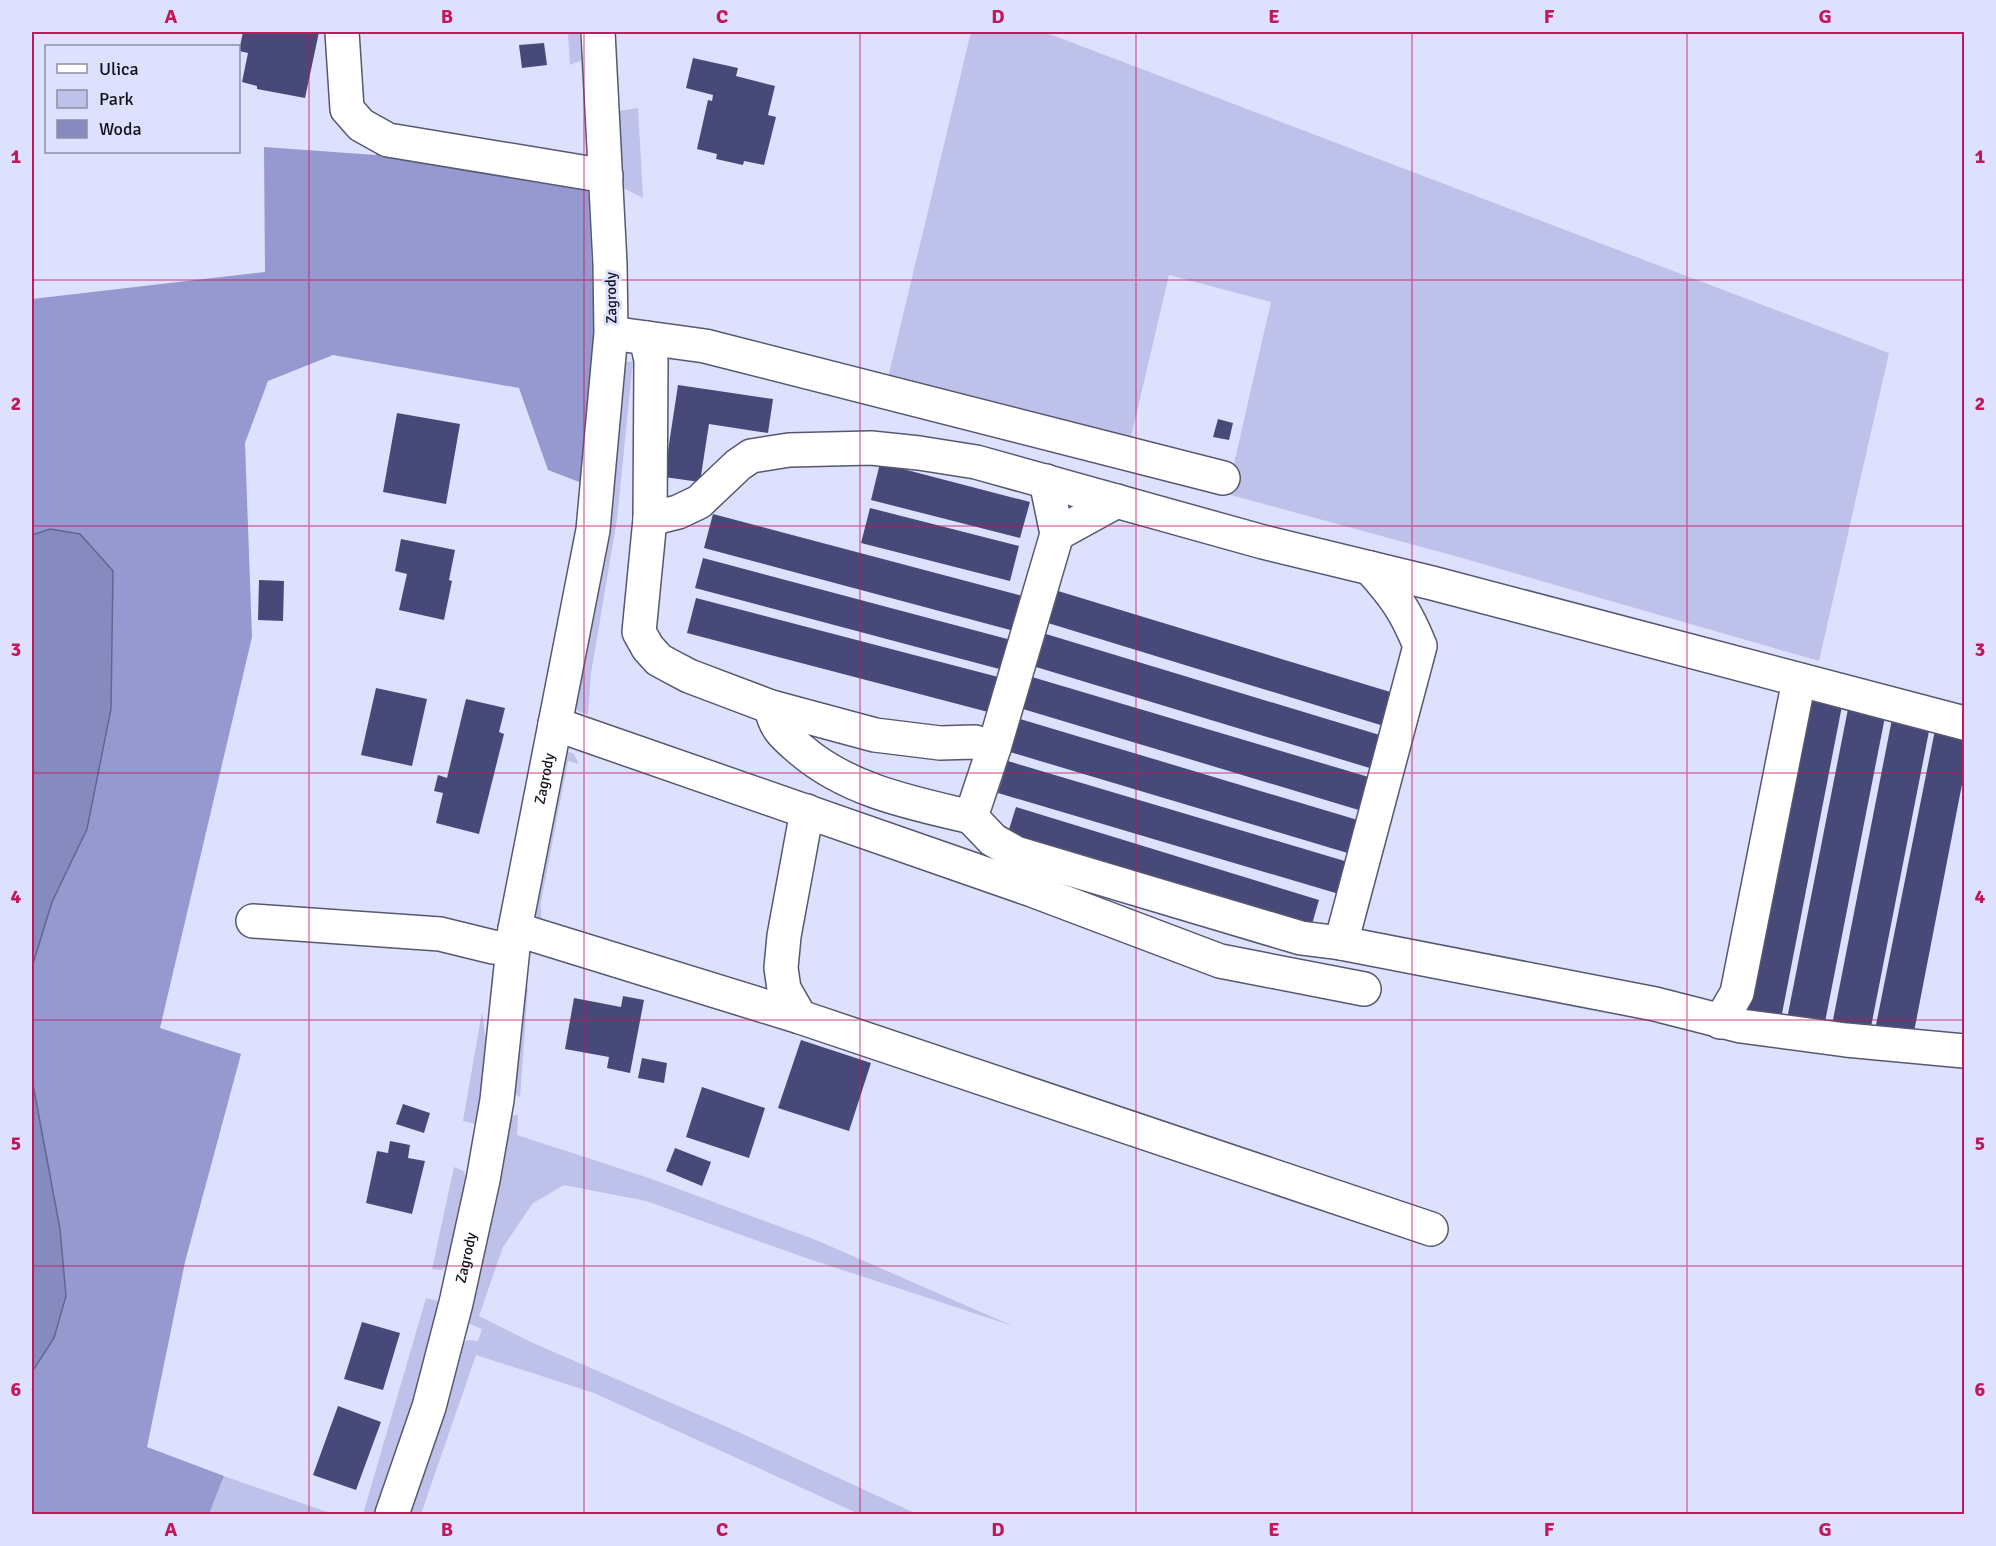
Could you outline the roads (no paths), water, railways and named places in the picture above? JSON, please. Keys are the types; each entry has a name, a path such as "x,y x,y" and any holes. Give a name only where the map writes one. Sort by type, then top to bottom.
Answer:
{"street":[{"path":"342,32 347,109 361,125 388,140 606,176"},
{"name":"Zagrody","path":"392,1515 429,1407 456,1303 483,1180 498,1090 514,939 594,530 611,333 598,32"},
{"path":"611,333 705,346 1223,478"},
{"path":"646,338 651,360 650,519 639,632 648,648 659,660 689,676 771,707 874,735 940,743 975,742 994,748"},
{"path":"650,519 678,512 699,502 738,465 751,456 789,450 871,448 919,453 976,462 1263,542 1432,583 1965,723"},
{"path":"971,817 994,748 1057,534 1046,482"},
{"path":"1057,534 1117,501"},
{"path":"1370,568 1394,595 1408,617 1420,646"},
{"path":"1341,943 1420,646 1432,583"},
{"path":"1720,1022 1737,993 1799,680"},
{"path":"771,707 774,721 782,734 820,766 846,780 880,793 971,817 993,840 1016,853 1264,929 1301,938 1341,943 1633,1000 1720,1022 1846,1040 1965,1051"},
{"path":"555,724 1032,890 1220,961 1364,989"},
{"path":"800,1017 784,990 781,968 784,936 807,811"},
{"path":"253,921 440,934 493,947 514,939 800,1017 1431,1229"}],"water":[{"path":"50,529 80,534 113,571 111,709 87,829 52,902 32,967 32,535"},
{"path":"32,1079 60,1229 66,1296 54,1338 32,1372"}]}
